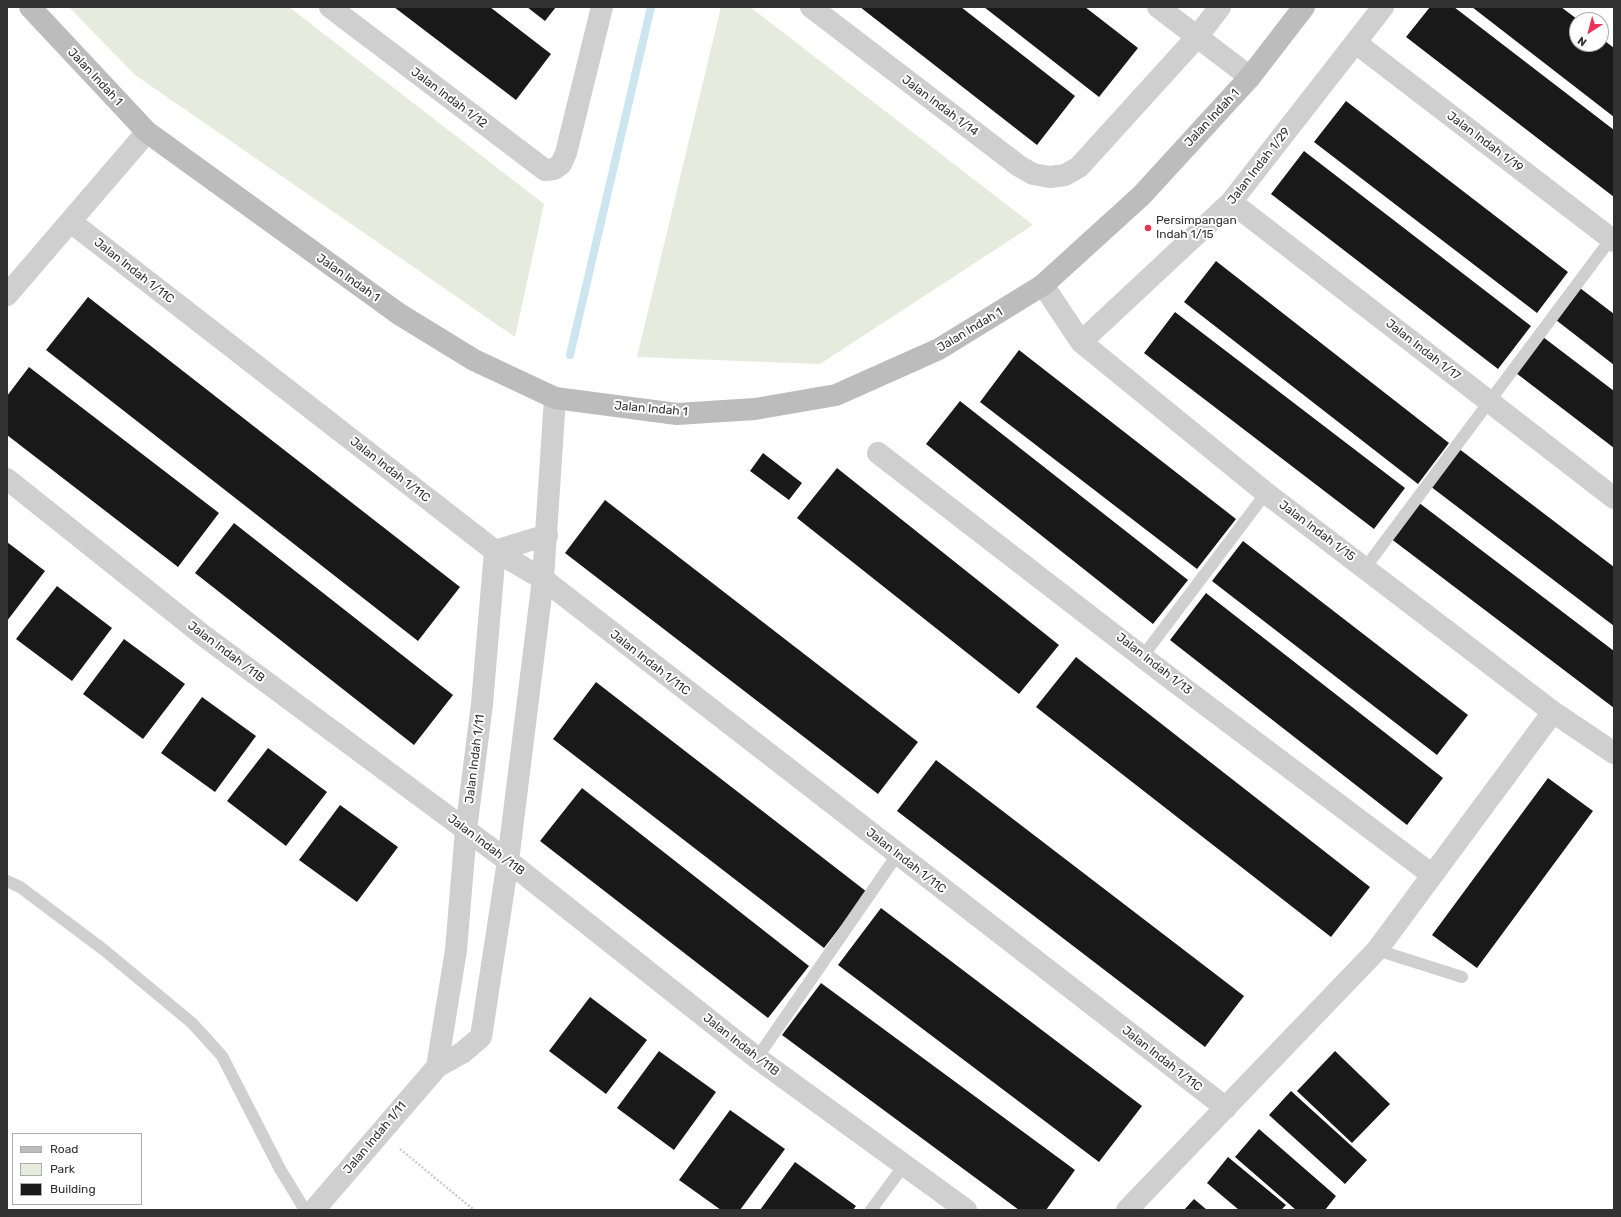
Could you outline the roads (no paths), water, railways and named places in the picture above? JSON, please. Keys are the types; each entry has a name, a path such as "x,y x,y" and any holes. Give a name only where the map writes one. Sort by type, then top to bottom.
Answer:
{"street":[{"name":"Jalan Indah 1","path":"30,7 147,132 399,314 474,360 555,398 677,414 755,409 836,395 939,349 1043,285 1142,195 1250,77 1304,7"},
{"name":"Jalan Indah 1/12","path":"330,7 544,170 554,169 561,164 566,153 602,7"},
{"name":"Jalan Indah 1/14","path":"811,7 1019,166 1033,174 1050,177 1065,175 1078,168 1197,37"},
{"path":"1158,7 1250,77"},
{"path":"1197,37 1220,7"},
{"name":"Jalan Indah 1/29","path":"1081,342 1231,202 1383,7"},
{"name":"Jalan Indah 1/19","path":"1356,43 1613,238"},
{"path":"7,295 147,132"},
{"name":"Jalan Indah 1/17","path":"1231,202 1614,498"},
{"name":"Jalan Indah 1/11C","path":"71,222 495,551 543,579 897,855 1226,1108"},
{"name":"Jalan Indah 1/15","path":"1043,285 1081,342 1266,493 1553,712 1614,753"},
{"name":"Jalan Indah 1/11","path":"314,1210 437,1067 462,1053 481,1037 508,861 543,579 555,398"},
{"name":"Jalan Indah 1/13","path":"878,452 1143,656 1431,874"},
{"name":"Jalan Indah /11B","path":"7,479 204,636 508,861 757,1058 966,1210"},
{"path":"495,551 547,535"},
{"name":"Jalan Indah 1/11","path":"437,1067 456,950 466,830 482,704 495,551"},
{"path":"1127,1210 1377,950 1431,874 1553,712"}],"lane":[{"path":"1365,568 1613,238"},
{"path":"1143,656 1266,493"},
{"path":"757,1058 897,855"},
{"path":"7,881 20,887 104,950 192,1023 222,1056 280,1169 305,1210"},
{"path":"1377,950 1462,977"},
{"path":"871,1210 904,1164"}],"waterway":[{"path":"570,355 651,7"}],"place":[{"name":"Persimpangan Indah 1/15","path":"1148,228"}]}
